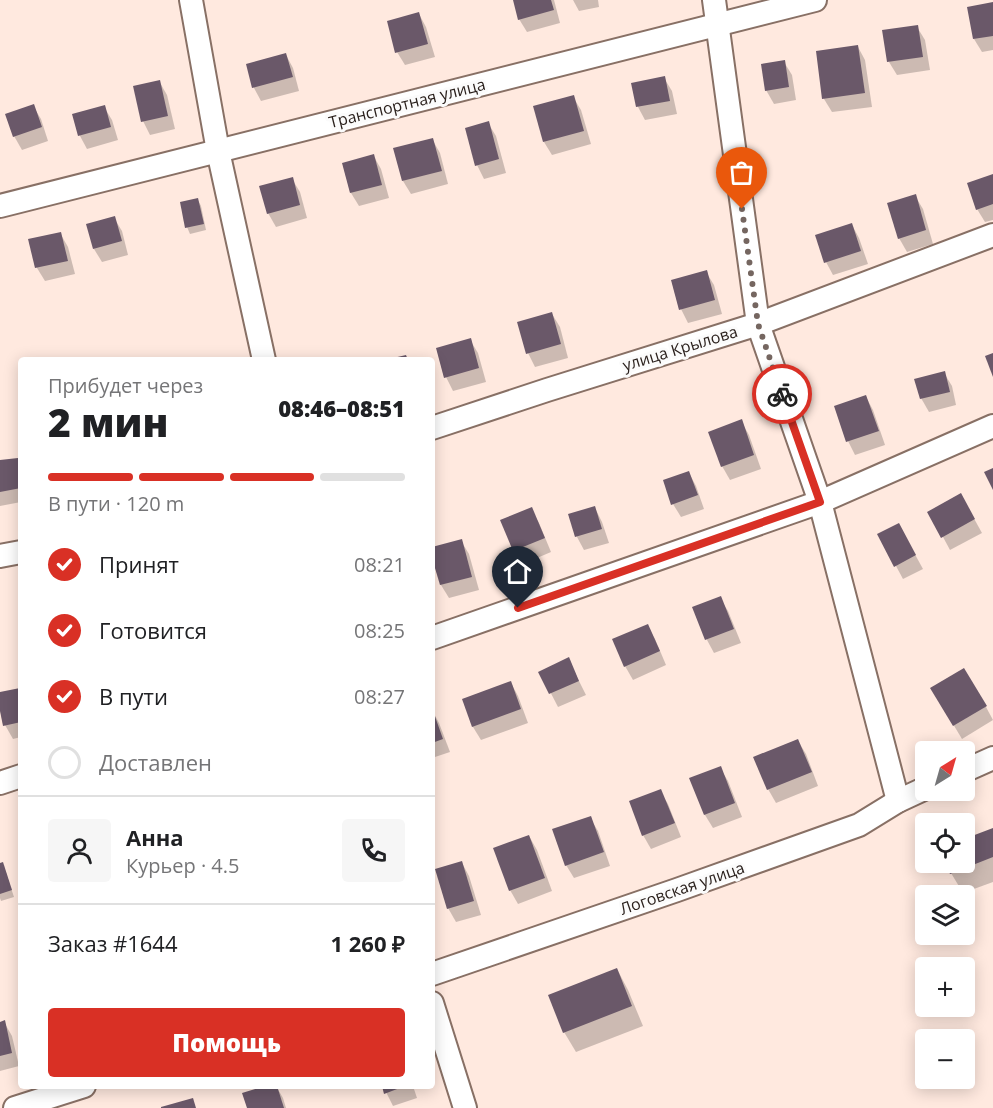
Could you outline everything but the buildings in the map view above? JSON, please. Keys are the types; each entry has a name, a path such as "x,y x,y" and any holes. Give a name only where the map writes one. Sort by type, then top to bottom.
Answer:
{"street":[{"path":"191,0 218,151 263,357"},
{"path":"714,0 758,324 820,502 898,801"},
{"name":"Транспортная улица","path":"0,206 814,0"},
{"name":"улица Крылова","path":"435,427 758,324 993,235"},
{"path":"435,637 820,502 993,426"},
{"path":"0,556 18,553"},
{"path":"975,766 993,758"},
{"path":"0,783 18,777"},
{"name":"Логовская улица","path":"435,973 859,825 915,793"},
{"path":"435,1013 465,1108"},
{"path":"15,1108 75,1089"}],"way so far":[{"path":"742,209 758,324 782,394"}],"route":[{"path":"518,608 820,502 782,394"}]}
